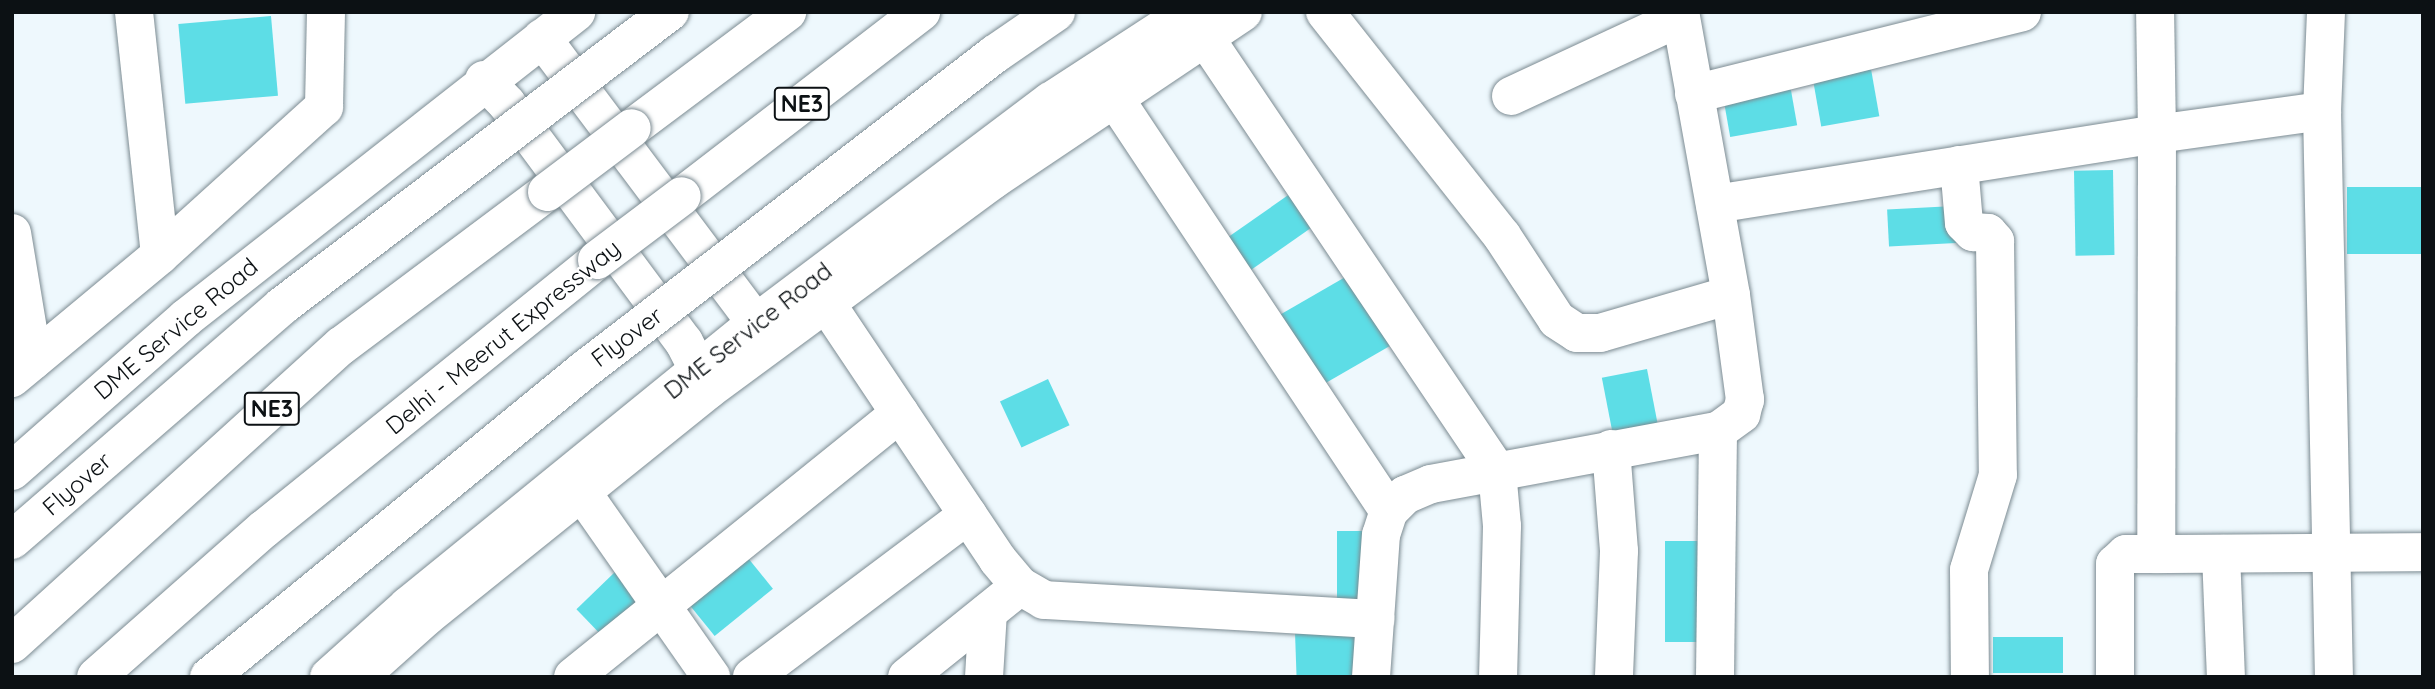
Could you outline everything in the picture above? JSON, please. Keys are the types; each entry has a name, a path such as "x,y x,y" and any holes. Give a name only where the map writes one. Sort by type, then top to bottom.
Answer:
{"main road":[{"path":"134,12 160,255"},
{"path":"23,369 160,255 324,107 326,12"},
{"name":"DME Service Road","path":"12,471 186,318 484,80 576,12"},
{"name":"Flyover","path":"12,540 282,306 670,12"},
{"name":"NE3","path":"12,644 341,346 787,12"},
{"name":"Delhi - Meerut Expressway","path":"96,677 264,529 597,260 921,12"},
{"name":"Flyover","path":"209,677 584,370 995,54 1056,12"},
{"path":"359,677 581,491 826,303 993,180 1115,99 1197,25 1243,12"},
{"path":"1325,12 1502,236 1557,320 1577,333 1600,333 1731,295"},
{"path":"1694,94 2022,12"},
{"path":"2155,12 2156,554"},
{"path":"2326,12 2322,111 2329,553 2334,677"},
{"path":"1371,677 1381,536 1389,511 1405,495 1431,484 1718,431 1733,424 1745,400 1731,295 1681,15 1511,96"},
{"path":"1197,25 1497,471 1502,526 1498,677"},
{"name":"DME Service Road","path":"329,677 698,369 1051,101 1197,25"},
{"path":"541,38 756,323"},
{"path":"484,80 507,104 676,331 698,369"},
{"path":"1115,99 1389,511"},
{"path":"1715,204 2157,134 2322,111"},
{"path":"1959,165 1964,223 1973,232 1988,233 1995,241 1998,475 1969,569 1970,677"},
{"path":"12,233 23,369"},
{"path":"826,303 968,515 1020,586 1044,600 1074,604 1375,619"},
{"path":"573,677 900,413"},
{"path":"1716,677 1718,431"},
{"path":"1611,449 1619,551 1614,677"},
{"path":"581,491 712,677"},
{"path":"752,677 968,515"},
{"path":"2115,677 2115,564 2126,554 2423,552"},
{"path":"2221,554 2225,677"},
{"path":"907,677 1020,586"},
{"path":"984,677 988,612"}],"building":[{"path":"271,16 278,96 185,104 178,24"},
{"path":"1871,69 1879,116 1821,127 1813,79"},
{"path":"1789,79 1797,125 1730,137 1722,91"},
{"path":"2113,170 2114,255 2075,256 2074,171"},
{"path":"2347,187 2422,187 2422,254 2347,254"},
{"path":"1294,191 1317,224 1242,277 1219,244"},
{"path":"1954,206 1956,243 1889,246 1887,210"},
{"path":"1354,272 1395,343 1315,389 1274,318"},
{"path":"1647,369 1658,425 1613,434 1602,378"},
{"path":"1048,379 1070,425 1022,448 1000,401"},
{"path":"1337,531 1370,531 1370,602 1337,602"},
{"path":"1665,541 1710,541 1710,642 1665,642"},
{"path":"744,553 773,589 715,636 686,600"},
{"path":"616,571 646,602 606,640 576,609"},
{"path":"1361,631 1363,677 1297,677 1295,633"},
{"path":"1993,637 2063,637 2063,673 1993,673"}]}
